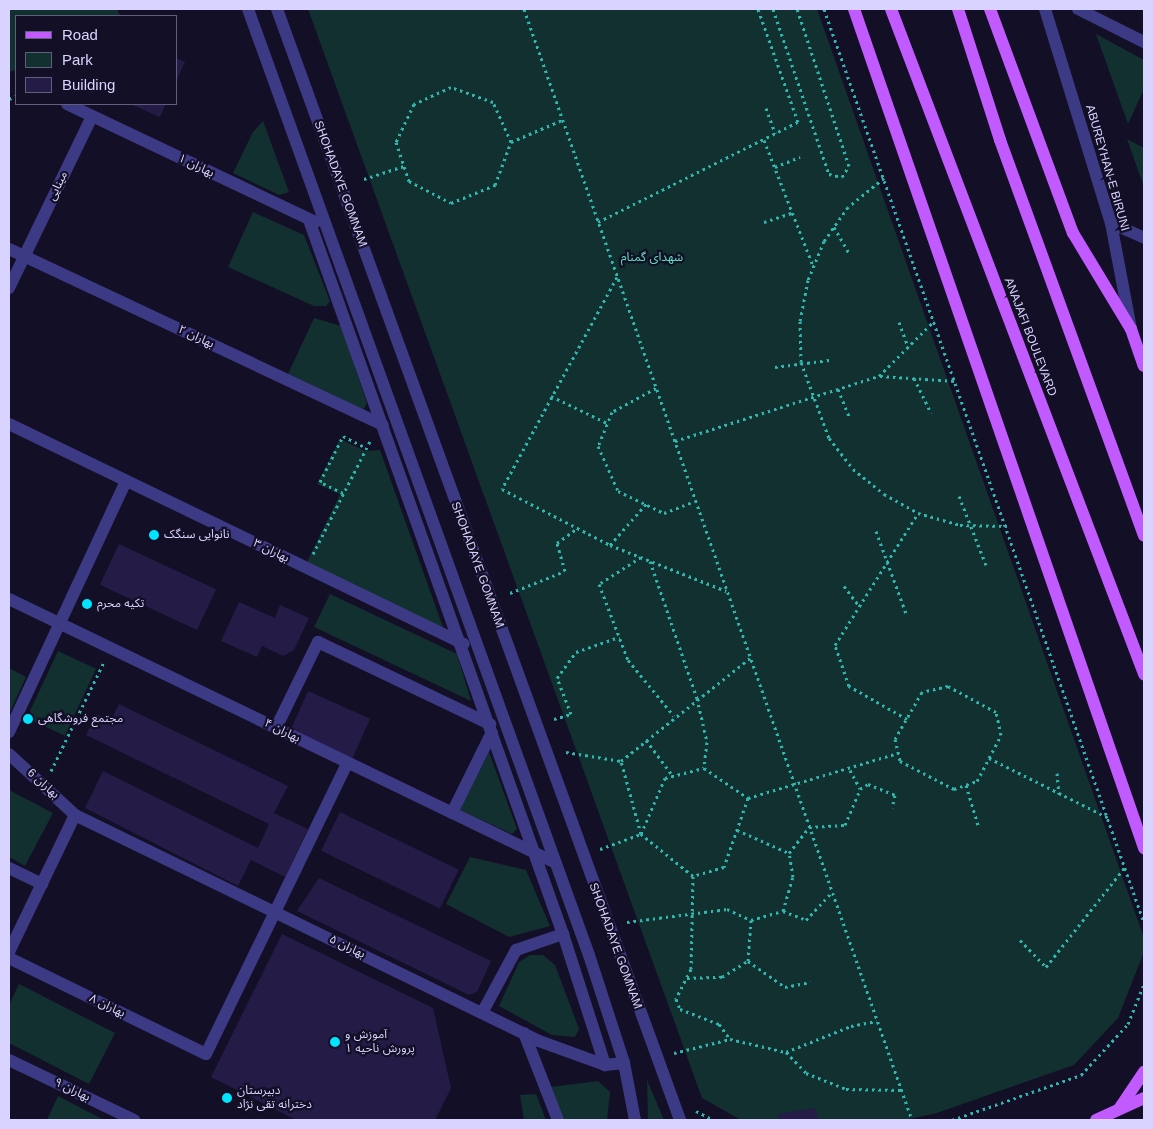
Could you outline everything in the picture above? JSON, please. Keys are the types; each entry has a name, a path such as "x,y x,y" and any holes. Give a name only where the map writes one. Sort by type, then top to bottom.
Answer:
{"main road":[{"path":"854,9 1144,848"},
{"name":"ANAJAFI BOULEVARD","path":"891,9 1144,674"},
{"path":"958,9 1000,140 1144,536"},
{"path":"990,9 1073,233 1132,329"},
{"name":"ABUREYHAN-E BIRUNI","path":"1132,329 1144,366"},
{"path":"1118,1110 1144,1072"},
{"path":"1096,1120 1144,1098"}],"street":[{"path":"248,9 556,863 624,1063 635,1120"},
{"name":"SHOHADAYE GOMNAM","path":"277,9 680,1120"},
{"name":"ABUREYHAN-E BIRUNI","path":"1045,9 1111,223 1132,329"},
{"path":"1078,9 1144,42"},
{"name":"بهاران ۱","path":"69,105 309,220 326,226"},
{"name":"مینایی","path":"9,288 92,116"},
{"path":"309,220 461,642 532,850 563,934 605,1065"},
{"path":"1111,223 1144,238"},
{"name":"بهاران ۲","path":"9,249 383,425"},
{"name":"بهاران ۳","path":"9,424 480,651"},
{"path":"9,732 126,481"},
{"name":"بهاران ۴","path":"9,599 556,863"},
{"path":"276,728 318,642 491,728"},
{"path":"452,813 491,728"},
{"name":"بهاران 6","path":"9,754 75,815"},
{"path":"275,912 348,763"},
{"path":"9,952 75,815"},
{"name":"بهاران ۵","path":"75,815 524,1033 605,1065 624,1063"},
{"path":"9,868 42,884"},
{"name":"بهاران ۸","path":"9,958 206,1054 275,912"},
{"path":"482,1013 516,950 563,934"},
{"path":"524,1033 558,1120"},
{"name":"بهاران ۹","path":"9,1060 134,1120"}],"path":[{"path":"524,9 912,1120"},
{"path":"598,222 798,122 758,9"},
{"path":"773,9 829,174 842,177 849,166 797,9"},
{"path":"824,9 1007,526 1144,922"},
{"path":"512,142 494,102 451,87 414,104 396,142 409,181 450,203 495,185 512,142 562,120"},
{"path":"766,108 775,133"},
{"path":"764,140 813,266"},
{"path":"774,167 800,157"},
{"path":"364,179 404,166"},
{"path":"884,178 848,207 813,266 800,321 801,362 829,438 854,469 884,494 918,513 972,525 1007,526"},
{"path":"764,222 792,213"},
{"path":"834,228 850,254"},
{"path":"617,277 502,489 610,545 727,591"},
{"path":"880,376 934,321"},
{"path":"898,322 908,347"},
{"path":"775,367 801,362 830,360"},
{"path":"675,441 880,376 955,380"},
{"path":"914,378 931,414"},
{"path":"656,388 612,412 598,446 618,491 664,512 695,501"},
{"path":"838,389 850,418"},
{"path":"551,396 607,423"},
{"path":"306,568 365,447 383,425"},
{"path":"342,493 320,482 343,436 365,447"},
{"path":"959,496 972,525 986,566"},
{"path":"610,545 646,504"},
{"path":"907,719 849,686 834,645 918,513"},
{"path":"510,593 564,571 557,543 578,528"},
{"path":"876,530 907,616"},
{"path":"641,557 599,584 628,660 674,716"},
{"path":"650,561 697,698 707,742 704,768"},
{"path":"844,586 859,606"},
{"path":"554,719 571,714 557,678 576,652 619,636"},
{"path":"44,785 111,648"},
{"path":"566,752 621,761 674,716 750,658"},
{"path":"948,686 996,712 1001,735 977,781 954,790 900,761 898,753 896,739 922,692 948,686"},
{"path":"646,740 674,776"},
{"path":"748,798 794,783 850,770 898,753"},
{"path":"989,758 1109,819"},
{"path":"621,761 641,834 693,876"},
{"path":"600,849 641,834 665,778 704,768 748,798"},
{"path":"850,770 860,789"},
{"path":"1057,773 1059,794"},
{"path":"809,827 845,825 860,789 868,784 895,795 892,808"},
{"path":"966,785 978,825"},
{"path":"693,876 724,867 748,798"},
{"path":"783,911 793,877 790,853 809,827"},
{"path":"737,830 790,853"},
{"path":"1020,940 1046,967 1126,866"},
{"path":"693,876 690,910 691,969 676,999 680,1009 719,1024 730,1039"},
{"path":"627,922 690,910 727,909 751,920 783,911 806,920 832,892"},
{"path":"748,960 751,920"},
{"path":"687,978 722,977 748,960"},
{"path":"748,960 785,987 811,982"},
{"path":"952,1120 1081,1075 1128,1024 1144,984"},
{"path":"786,1052 851,1026 877,1021"},
{"path":"674,1053 730,1039 786,1052 806,1072 846,1089 901,1090"},
{"path":"695,1111 714,1120"}],"green space":[{"path":"9,9 117,9 120,15 15,15 15,70 9,72"},
{"name":"شهدای گمنام","path":"308,9 817,9 1144,938 1144,952 1118,1018 1074,1065 937,1113 904,1120 741,1120 702,1098"},
{"path":"1096,34 1144,60 1144,89 1128,124"},
{"path":"263,121 289,192 279,195 233,173 253,132"},
{"path":"1127,139 1144,148 1144,187"},
{"path":"253,212 304,235 330,301 326,306 314,306 228,267"},
{"path":"314,318 341,326 367,403 363,410 288,374"},
{"path":"340,439 365,451 380,450 444,630 306,564 340,494 317,484"},
{"path":"330,594 457,654 471,701 314,627"},
{"path":"58,651 96,669 65,736 27,718"},
{"path":"9,668 26,677 10,712 9,711"},
{"path":"489,752 517,829 512,834 460,810"},
{"path":"9,790 53,813 25,866 9,857"},
{"path":"470,857 526,870 550,926 509,937 446,904"},
{"path":"530,955 543,955 555,965 579,1029 575,1037 552,1035 499,1006 519,962"},
{"path":"19,984 115,1033 89,1084 9,1043 9,1005"},
{"path":"647,1080 664,1120 648,1120"},
{"path":"598,1081 610,1092 607,1120 562,1120 550,1087"},
{"path":"536,1094 546,1120 524,1120 520,1095"},
{"path":"58,1096 104,1120 47,1120"}],"building":[{"path":"178,59 185,62 178,78"},
{"path":"132,105 166,105 160,117"},
{"path":"119,544 216,589 197,630 100,585"},
{"path":"239,602 275,618 280,605 309,618 294,650 283,656 262,646 257,657 221,641"},
{"path":"308,691 370,719 352,759 290,731"},
{"path":"119,704 288,786 274,813 308,829 285,877 251,860 238,886 85,808 103,771 258,848 269,824 86,735 96,714 111,720"},
{"path":"340,812 459,870 440,909 321,851"},
{"path":"319,878 491,961 477,992 469,995 297,911"},
{"name":"آموزش و پرورش ناحیه ۱","path":"282,934 433,1008 451,1088 435,1120 296,1120 211,1077"},
{"path":"816,1108 818,1120 779,1120 778,1114"}],"place":[{"name":"نانوایی سنگک","path":"154,535"},
{"name":"تکیه محرم","path":"87,604"},
{"name":"مجتمع فروشگاهی","path":"28,719"},
{"name":"آموزش و پرورش ناحیه ۱","path":"335,1042"},
{"name":"دبیرستان دخترانه تقی نژاد","path":"227,1098"}]}
